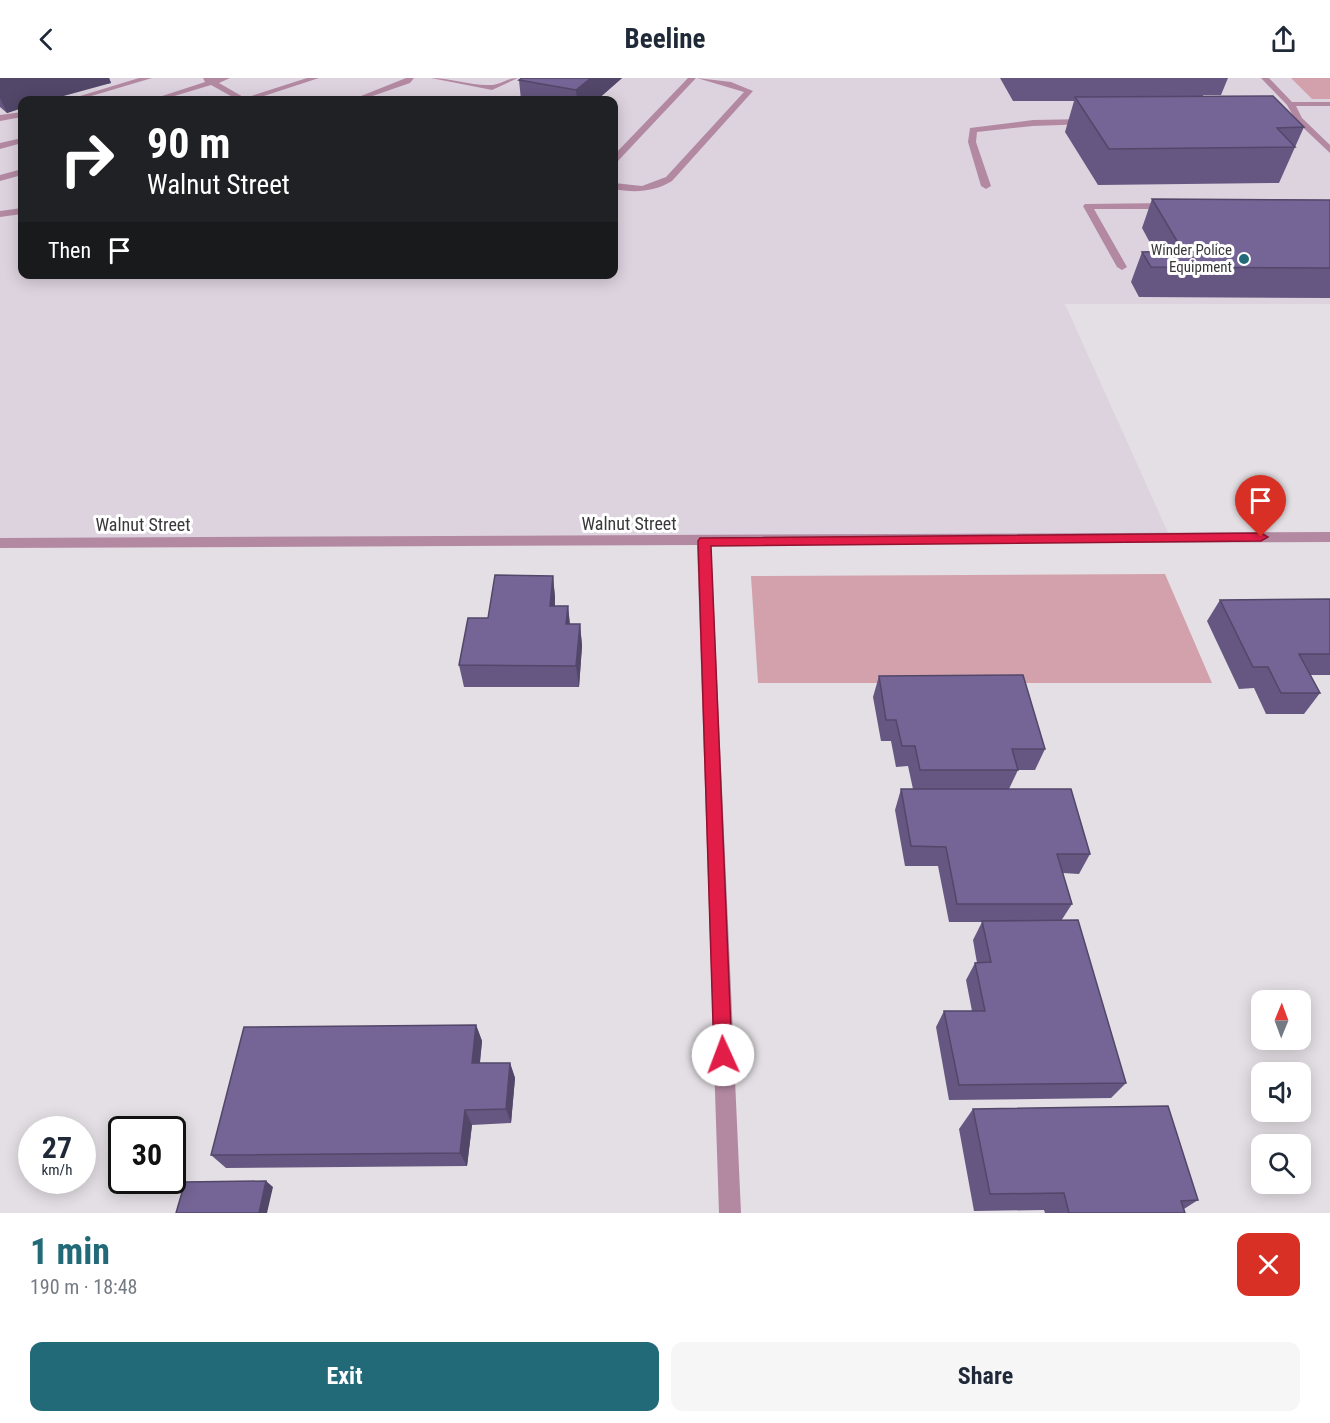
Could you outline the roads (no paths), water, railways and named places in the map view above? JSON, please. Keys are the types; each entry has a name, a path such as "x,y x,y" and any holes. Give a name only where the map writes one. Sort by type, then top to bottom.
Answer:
{"street":[{"path":"85,96 148,78"},
{"path":"164,96 207,80 226,78"},
{"path":"257,96 315,78"},
{"path":"366,96 410,78"},
{"path":"435,78 492,88"},
{"path":"485,94 492,88 514,78"},
{"path":"618,153 692,78"},
{"path":"618,187 630,189 658,187 692,156 749,91 731,84 701,78"},
{"path":"1265,78 1290,104 1299,119 1330,150"},
{"path":"207,80 237,96"},
{"path":"1290,104 1330,104"},
{"path":"0,118 18,116"},
{"path":"1288,119 1299,119"},
{"path":"986,186 972,142 973,130 1033,123 1095,122"},
{"path":"0,146 18,142"},
{"path":"0,178 18,173"},
{"path":"1122,267 1088,206 1183,206"},
{"path":"0,214 18,211"},
{"name":"Walnut Street","path":"0,543 1330,537"},
{"path":"704,541 730,1213"}],"place":[{"name":"Winder Police Equipment","path":"1244,259"}]}
